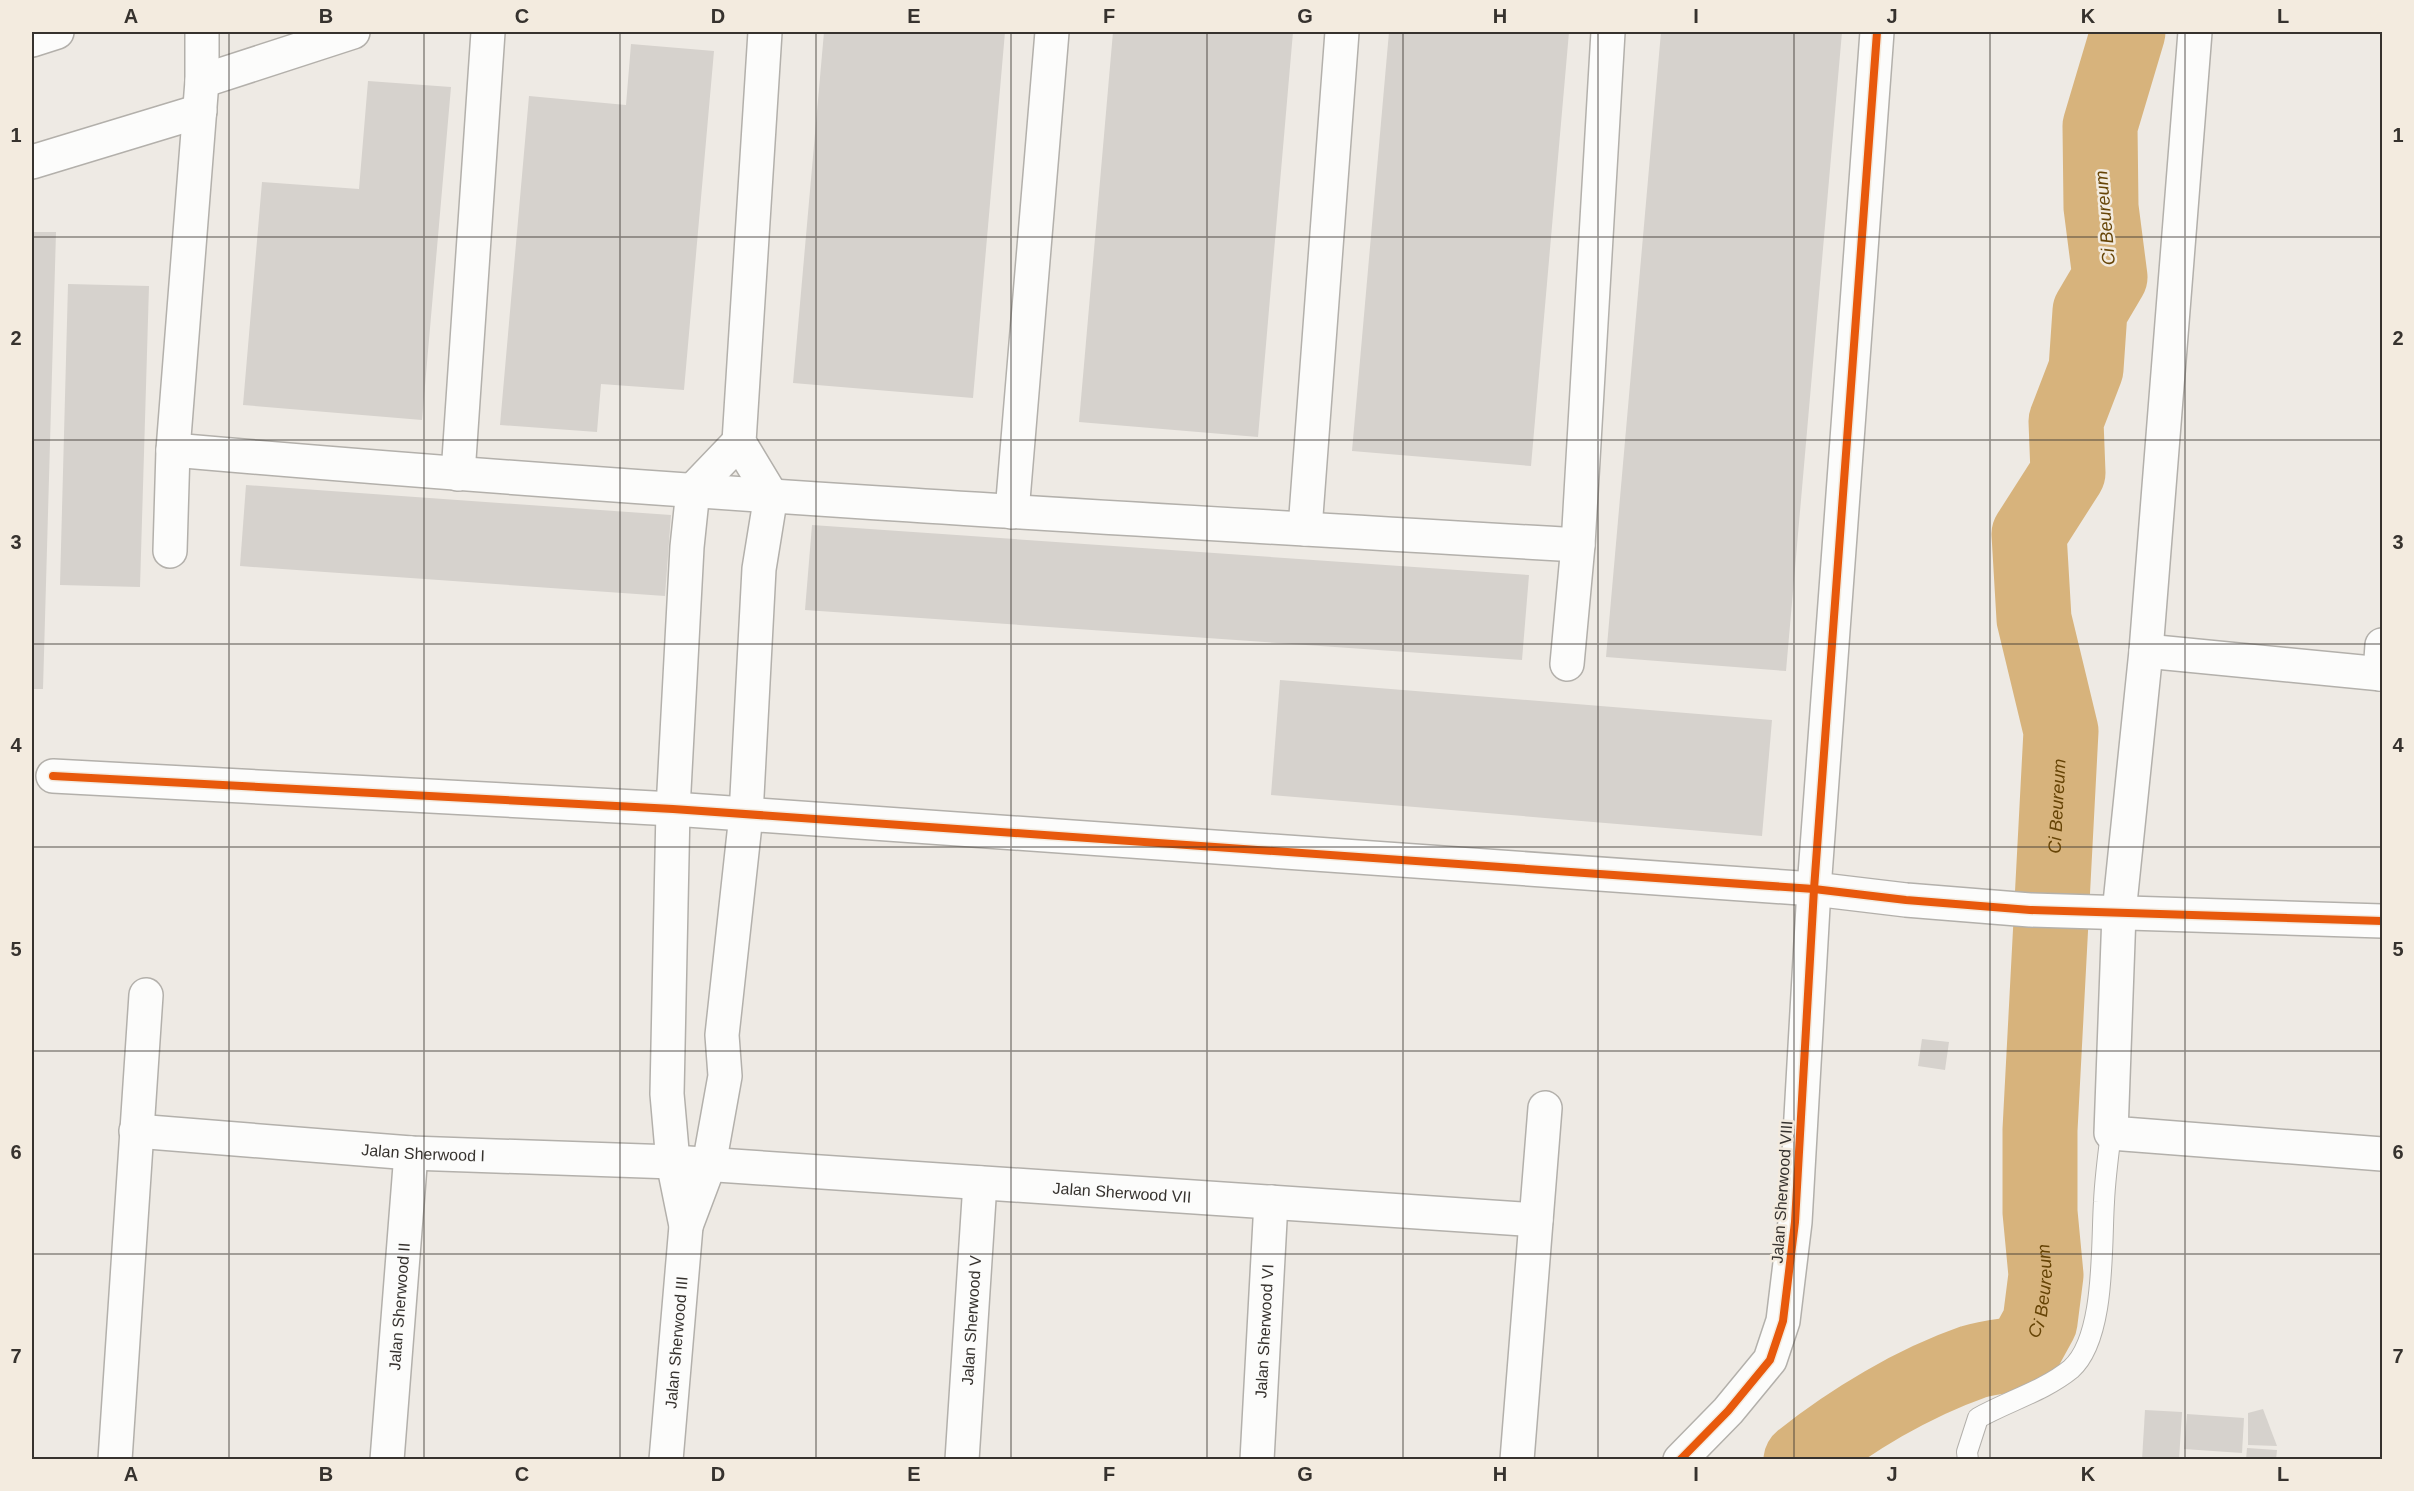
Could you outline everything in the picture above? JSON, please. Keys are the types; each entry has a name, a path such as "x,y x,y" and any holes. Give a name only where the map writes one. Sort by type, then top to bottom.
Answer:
{"street":[{"path":"32,40 57,32"},
{"path":"170,551 173,450 201,96 202,32"},
{"path":"32,162 201,96 353,32"},
{"path":"458,474 488,32"},
{"path":"765,32 739,442 771,495"},
{"path":"1012,512 1052,32"},
{"path":"1305,529 1342,32"},
{"path":"1567,664 1578,544 1608,32"},
{"name":"Jalan Sherwood VIII","path":"1680,1460 1728,1411 1770,1360 1784,1321 1795,1222 1814,889 1877,32"},
{"path":"2194,32 2146,651 2119,913 2111,1133 2382,1154"},
{"path":"693,490 739,442"},
{"path":"173,450 458,474 1012,512 1578,544"},
{"name":"Jalan Sherwood III","path":"666,1460 686,1226 674,1162 668,1094 673,809 687,547 693,490"},
{"name":"Jalan Sherwood III","path":"686,1226 709,1165 725,1076 722,1035 746,815 759,569 771,495"},
{"path":"2146,651 2382,664"},
{"path":"39,774 673,809 1814,889 1906,900 2030,910 2382,921"},
{"path":"115,1460 146,995"},
{"path":"1517,1460 1545,1108"},
{"name":"Jalan Sherwood I","path":"136,1131 411,1153 709,1165"},
{"name":"Jalan Sherwood II","path":"387,1460 411,1153"},
{"name":"Jalan Sherwood VII","path":"709,1165 1536,1220"},
{"name":"Jalan Sherwood V","path":"962,1460 980,1183"},
{"name":"Jalan Sherwood VI","path":"1257,1460 1271,1202"}],"lane":[{"path":"1968,1460 1968,1452 1978,1418 2050,1384 2073,1367 2088,1345 2101,1282 2104,1200 2111,1133"}],"building":[{"path":"824,32 1005,32 973,398 793,383"},
{"path":"1113,32 1293,32 1258,437 1079,422"},
{"path":"1389,32 1569,32 1531,466 1352,451"},
{"path":"1661,32 1842,32 1786,671 1606,657"},
{"path":"631,44 714,51 684,390 601,384 597,432 500,425 529,96 626,105"},
{"path":"368,81 451,87 422,420 243,405 262,182 359,189"},
{"path":"32,232 56,232 43,689 32,689"},
{"path":"68,284 149,286 140,587 60,585"},
{"path":"246,485 671,515 665,596 240,566"},
{"path":"812,525 1529,575 1522,660 805,610"},
{"path":"1280,680 1772,720 1762,836 1271,795"},
{"path":"1922,1039 1949,1042 1945,1070 1918,1066"},
{"path":"2263,1409 2277,1446 2248,1445 2248,1413"},
{"path":"2145,1410 2182,1412 2179,1460 2142,1460"},
{"path":"2187,1414 2244,1418 2242,1453 2184,1449"},
{"path":"2247,1448 2277,1450 2276,1460 2246,1460"}],"waterway":[{"name":"Ci Beureum","path":"1801,1460 1862,1417 1905,1392 1973,1362 2023,1353 2040,1322 2046,1275 2040,1212 2040,1130 2061,731 2034,619 2029,534 2068,473 2066,421 2086,369 2090,311 2110,277 2101,207 2100,126 2128,32"}],"cycle path":[{"path":"1680,1460 1728,1411 1770,1360 1783,1321 1795,1222 1814,889 1877,32"},
{"path":"53,776 673,809 1814,889 1906,900 2030,910 2382,921"}]}
